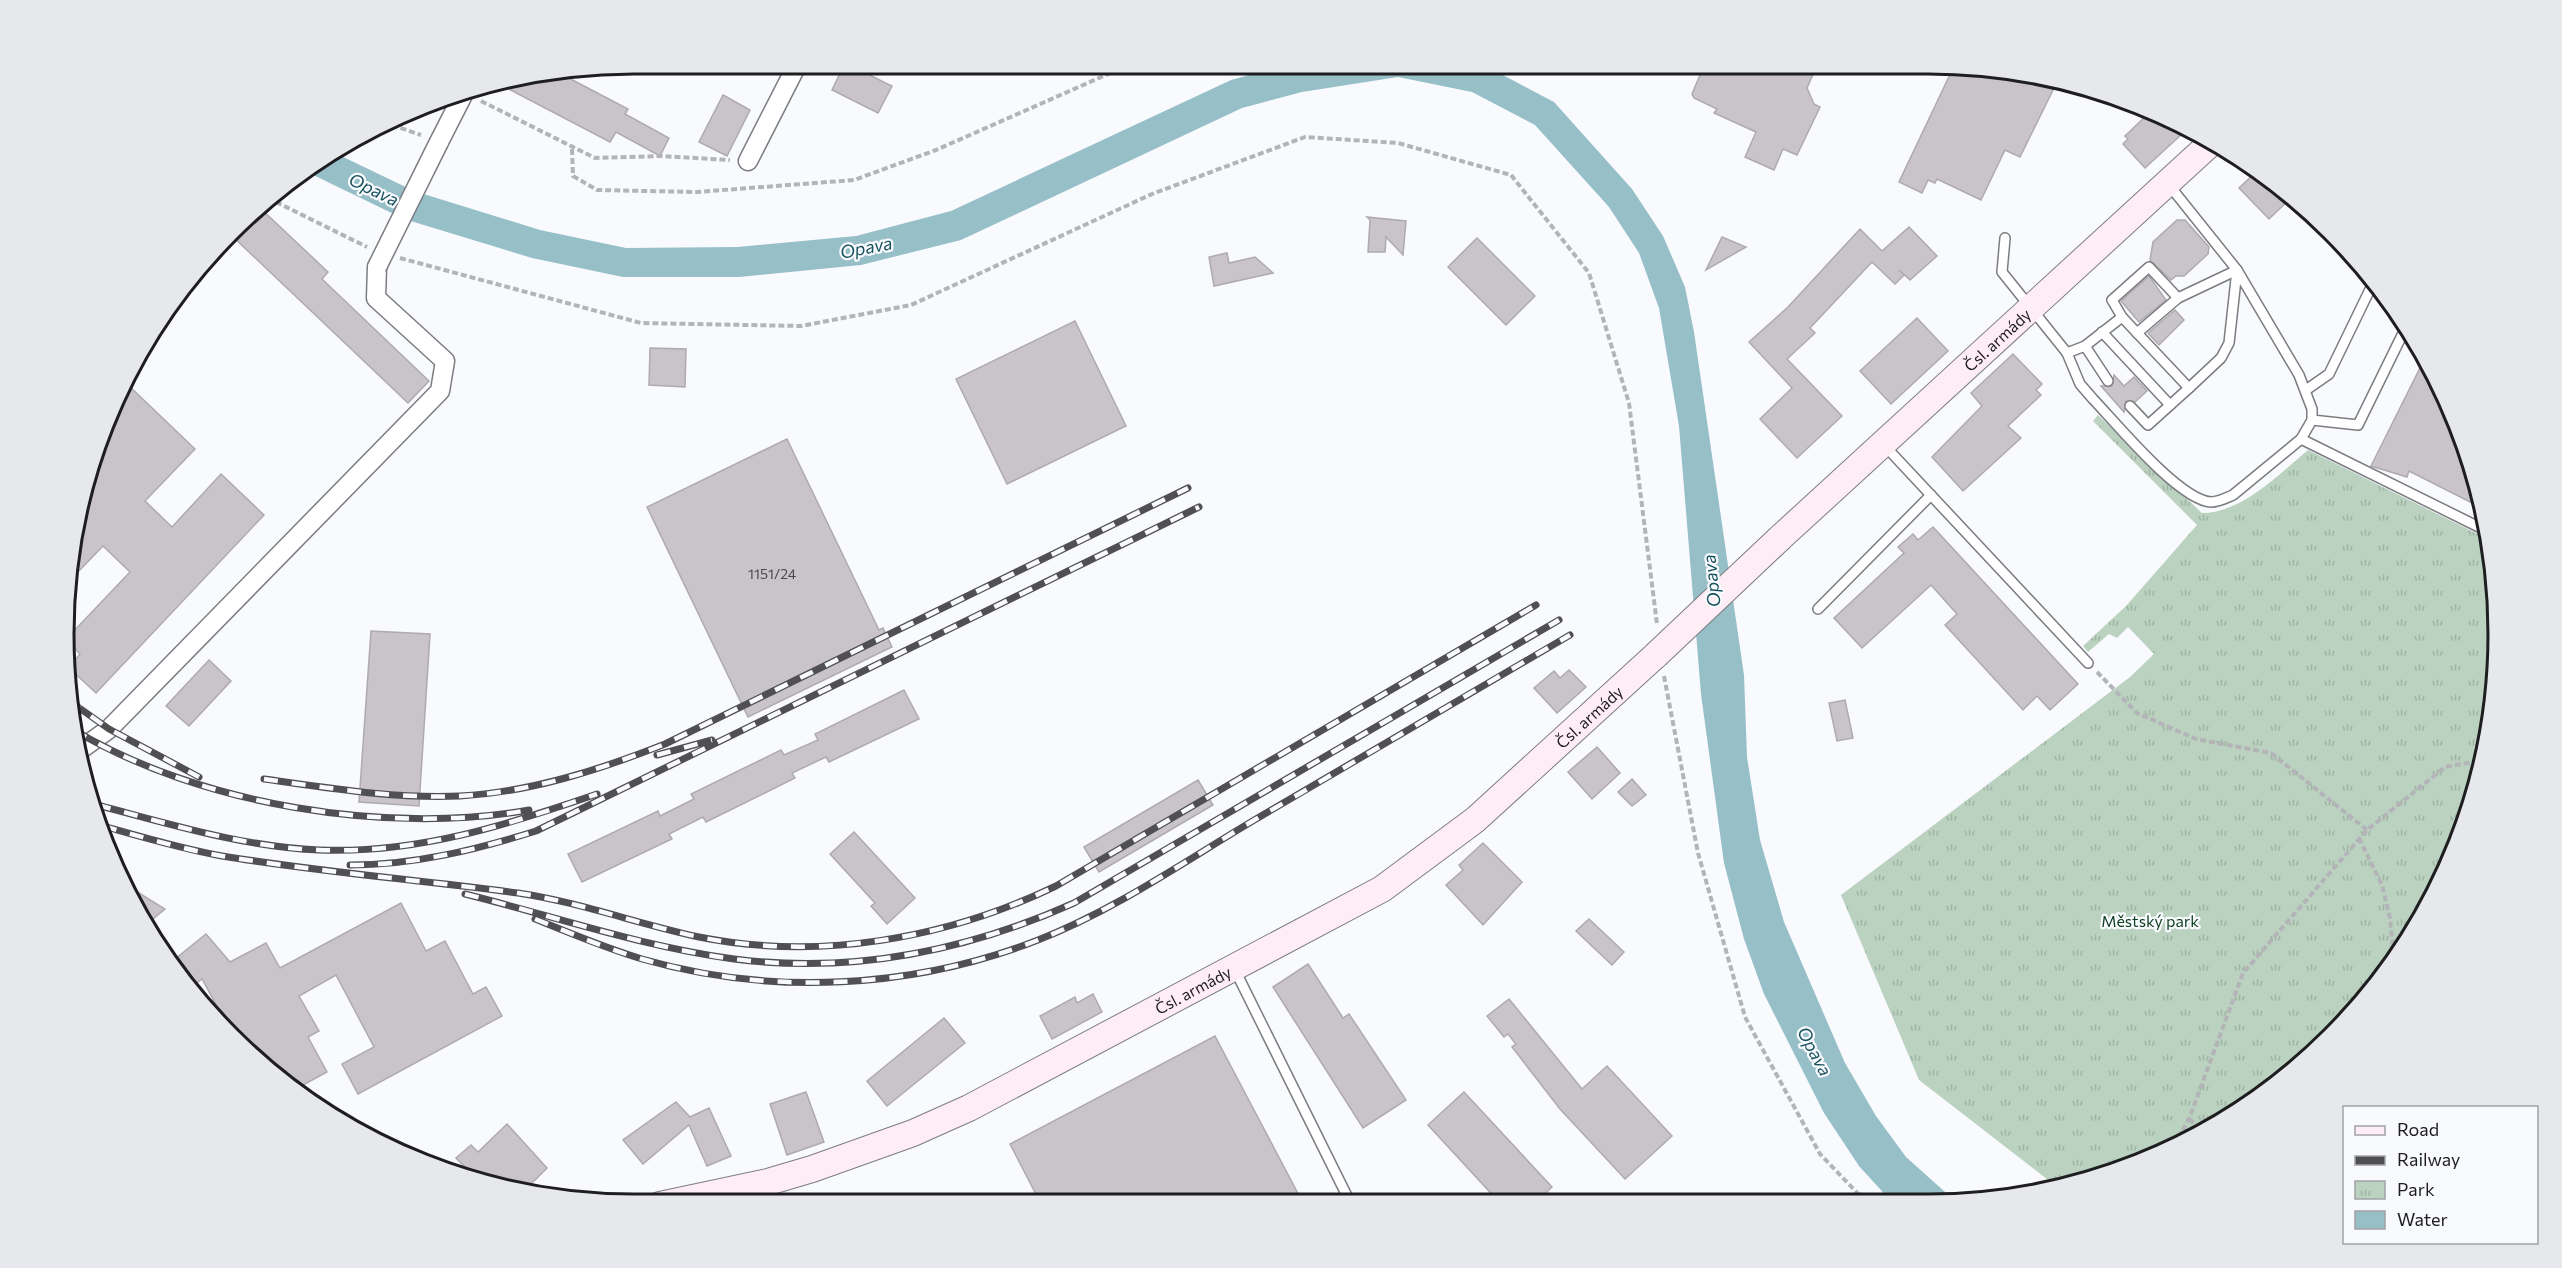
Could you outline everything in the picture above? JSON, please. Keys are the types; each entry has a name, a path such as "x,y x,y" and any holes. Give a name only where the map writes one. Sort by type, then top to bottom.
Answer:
{"main road":[{"name":"Čsl. armády","path":"712,1194 768,1182 912,1133 969,1108 1382,889 1476,820 2205,147"}],"street":[{"path":"748,161 792,74"},
{"path":"85,746 108,729 440,391 445,361 376,298 381,258 460,101"}],"lane":[{"path":"2004,238 2002,272 2030,310 2067,353 2080,384 2177,486 2199,499 2222,500 2233,495 2301,439 2312,420 2312,409 2306,390 2238,270 2167,183"},
{"path":"2178,298 2149,267 2112,300 2122,317 2189,388"},
{"path":"2137,333 2178,298 2238,270"},
{"path":"2130,406 2148,425 2221,358 2229,343 2238,270"},
{"path":"2306,390 2329,374 2370,289"},
{"path":"2067,353 2085,346 2122,317"},
{"path":"2102,333 2170,405"},
{"path":"2312,420 2358,425 2402,335"},
{"path":"2085,346 2108,381"},
{"path":"2301,439 2478,527"},
{"path":"1883,444 2088,663"},
{"path":"1818,609 1931,495"},
{"path":"1233,968 1346,1194"}],"path":[{"path":"572,149 573,176 597,190 697,192 854,180 936,150 1108,74"},
{"path":"475,97 572,149 595,158 660,156 748,161"},
{"path":"397,126 439,142"},
{"path":"277,202 357,243 381,258 641,323 801,326 911,305 1152,194 1305,137 1398,143 1511,175 1589,273 1629,403 1659,653 1668,704 1698,853 1745,1017 1820,1154 1858,1194"},
{"path":"2088,663 2138,713 2196,739 2271,753 2367,830"},
{"path":"2180,1135 2188,1119 2243,973 2367,830 2445,767 2473,762"},
{"path":"2359,838 2382,885 2390,918 2393,947"},
{"path":"2188,1119 2196,1126"}],"green space":[{"name":"Městský park","path":"2098,415 2202,513 2231,507 2245,500 2272,481 2308,450 2480,535 2487,597 2487,671 2478,743 2459,814 2446,848 2431,882 2394,945 2349,1004 2298,1055 2269,1079 2208,1119 2142,1152 2108,1165 2049,1181 1919,1080 1841,895 2130,677 2154,654 2128,627 2117,638 2109,634 2088,652 2083,646 2126,606 2197,525 2093,421"}],"water":[{"name":"Opava","path":"1253,74 1501,74 1554,102 1632,189 1663,236 1685,287 1694,332 1744,675 1747,757 1760,840 1784,922 1845,1063 1876,1116 1906,1157 1947,1193 1885,1194 1859,1166 1824,1113 1764,994 1744,939 1724,863 1701,694 1679,426 1659,308 1639,253 1609,207 1535,125 1472,92 1398,77 1302,92 1242,108 961,240 861,265 739,277 623,277 532,258 404,219 313,175 342,156 414,191 540,230 626,248 738,247 856,236 951,211 1231,80"}],"building":[{"path":"840,74 867,74 892,86 878,113 832,90"},
{"path":"1700,74 1813,74 1807,88 1814,104 1820,107 1797,155 1783,149 1774,170 1745,157 1756,132 1714,113 1717,109 1694,98 1692,94"},
{"path":"1950,75 2001,78 2054,88 2020,157 2005,150 1981,200 1937,179 1935,183 1928,180 1922,193 1899,182"},
{"path":"568,77 628,109 625,114 669,138 660,156 616,132 610,142 507,88"},
{"path":"723,95 750,110 727,156 699,142"},
{"path":"2145,117 2182,134 2145,168 2123,144 2128,139 2125,136"},
{"path":"2251,176 2286,203 2269,219 2239,188"},
{"path":"265,212 328,272 322,279 429,381 408,403 236,240"},
{"path":"1367,217 1406,221 1403,255 1386,237 1385,252 1368,252 1370,220"},
{"path":"2177,220 2185,220 2209,247 2208,254 2184,276 2176,276 2171,280 2150,260 2153,242"},
{"path":"1909,227 1937,256 1910,280 1899,270 1904,275 1895,284 1872,262 1810,328 1815,333 1787,359 1842,416 1797,458 1760,419 1792,388 1749,342 1788,307 1860,229 1882,251"},
{"path":"1722,237 1746,247 1706,270"},
{"path":"1477,238 1535,296 1506,325 1448,267"},
{"path":"1227,253 1229,263 1255,257 1273,273 1214,286 1209,257"},
{"path":"2149,276 2166,300 2139,322 2121,301"},
{"path":"2175,310 2184,320 2159,345 2148,333"},
{"path":"1917,318 1948,351 1891,404 1860,371"},
{"path":"1075,321 1126,426 1007,484 956,379"},
{"path":"650,348 686,349 685,387 649,385"},
{"path":"2013,354 2042,384 2036,390 2041,395 2008,426 2021,438 1963,491 1932,457 1982,406 1971,393"},
{"path":"2420,367 2446,420 2459,454 2473,503 2409,471 2407,477 2371,466"},
{"path":"2114,375 2124,386 2134,377 2147,391 2135,402 2126,401 2124,412 2101,386 2112,386"},
{"path":"130,387 195,449 145,501 172,527 221,474 264,515 96,693 75,674 75,661 80,654 74,648 74,631 130,572 103,546 77,573 84,525 103,454"},
{"path":"787,439 879,630 883,628 892,647 748,717 647,507"},
{"path":"1933,527 2078,684 2050,710 2037,696 2023,710 1945,625 1957,614 1931,585 1862,648 1834,618 1904,553 1898,547 1913,534 1918,540"},
{"path":"371,631 430,634 419,806 359,802"},
{"path":"209,660 231,681 189,726 166,706"},
{"path":"1569,670 1586,687 1557,713 1534,688 1554,671 1560,678"},
{"path":"904,690 919,719 829,762 826,757 792,773 795,778 706,822 703,817 669,834 672,839 582,882 568,854 658,811 660,816 694,799 691,794 781,750 784,755 818,740 815,734"},
{"path":"1845,700 1853,738 1837,741 1829,703"},
{"path":"1597,747 1620,773 1592,799 1568,772"},
{"path":"1632,779 1646,795 1632,806 1618,792"},
{"path":"1198,780 1213,805 1099,872 1084,847"},
{"path":"854,832 915,898 887,924 871,906 875,903 830,854"},
{"path":"1483,843 1522,882 1483,925 1446,885 1463,870 1459,865"},
{"path":"136,891 165,909 152,919"},
{"path":"401,903 426,951 445,941 473,994 486,987 502,1016 358,1094 342,1064 374,1047 336,975 299,996 319,1031 308,1037 327,1072 302,1085 264,1055 238,1030 219,1010 202,979 196,984 177,958 206,934 230,962 266,943 280,968"},
{"path":"1589,919 1624,952 1612,965 1576,931"},
{"path":"1308,964 1343,1018 1349,1014 1406,1100 1363,1128 1273,987"},
{"path":"1093,994 1102,1012 1052,1039 1040,1016 1075,997 1077,1003"},
{"path":"1509,999 1582,1089 1607,1066 1672,1136 1625,1179 1560,1109 1512,1047 1516,1044 1508,1034 1504,1037 1487,1016"},
{"path":"944,1018 965,1043 887,1106 867,1081"},
{"path":"1215,1036 1298,1194 1036,1194 1010,1144"},
{"path":"806,1092 824,1142 787,1155 770,1104"},
{"path":"1464,1092 1552,1187 1545,1194 1492,1194 1428,1125"},
{"path":"676,1102 690,1117 709,1108 731,1156 707,1166 689,1125 643,1164 623,1140"},
{"path":"507,1124 547,1168 530,1185 463,1167 464,1166 456,1158 471,1145 478,1152"}],"railway":[{"path":"264,779 387,794 460,796 513,790 590,771 665,744 1188,488"},
{"path":"350,865 397,862 444,855 536,831 1199,507"},
{"path":"108,827 222,856 541,897 676,932 744,944 790,947 881,940 926,932 971,920 1056,886 1536,605"},
{"path":"465,894 632,939 734,959 778,963 865,961 951,946 1034,920 1074,903 1559,620"},
{"path":"535,919 642,959 691,971 741,979 842,982 942,969 990,956 1067,928 1122,900 1570,635"},
{"path":"78,707 109,729 199,777"},
{"path":"83,734 124,756 178,778 235,795 295,807 356,815 416,819 474,817 529,810"},
{"path":"657,755 712,740"},
{"path":"101,806 207,834 263,844 319,850 355,850 391,847 461,835 597,794"}]}
